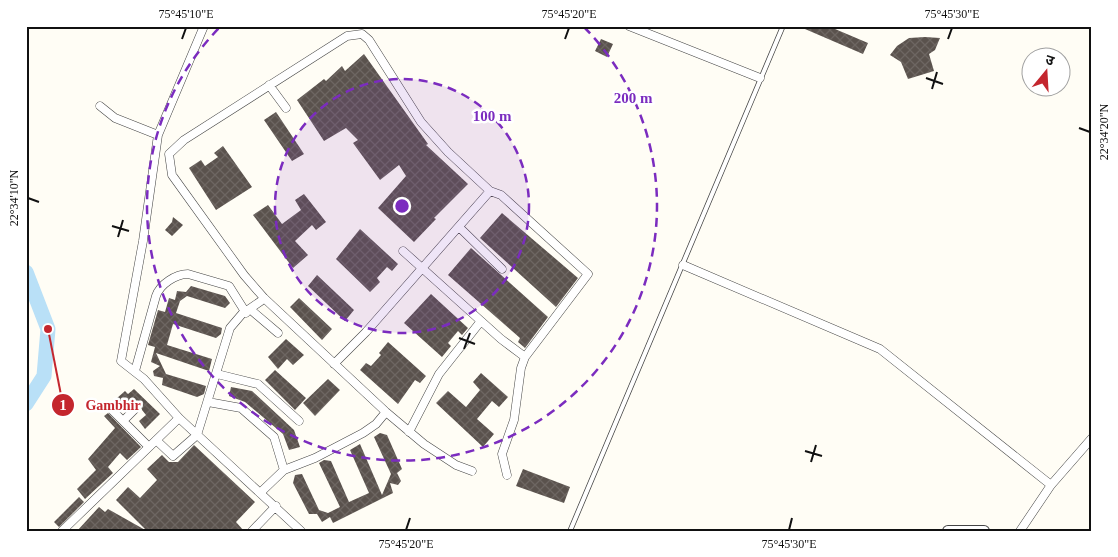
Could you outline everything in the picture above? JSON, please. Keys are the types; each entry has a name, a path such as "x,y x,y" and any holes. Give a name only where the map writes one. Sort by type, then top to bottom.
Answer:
{"street":[{"path":"204,26 158,135 144,241 121,353 121,362 135,371 179,418 301,531"},
{"path":"629,26 760,78"},
{"path":"472,472 456,465 409,432 288,322 244,276 172,175 169,154 173,149 347,36 362,34 375,49 421,122 448,152 490,192 500,195 588,274 525,357 520,368 514,420 502,454 507,475"},
{"path":"270,85 286,108"},
{"path":"100,106 115,118 158,135"},
{"path":"334,364 366,332 490,192"},
{"path":"460,228 502,270"},
{"path":"403,252 525,357"},
{"path":"683,264 880,349 1051,485"},
{"path":"135,371 156,296 162,285 183,274 229,286 248,312 278,333"},
{"path":"156,440 173,456 197,434 230,328 261,301"},
{"path":"409,432 438,374 481,321"},
{"path":"217,374 258,384 299,421"},
{"path":"208,402 241,408 274,438 284,470"},
{"path":"123,421 137,407"},
{"path":"113,411 148,447"},
{"path":"261,492 284,470 315,458 364,433 376,424 386,412"},
{"path":"62,531 179,418"},
{"path":"1020,531 1051,485 1092,438"},
{"path":"252,531 276,506"},
{"path":"948,531 984,531"}],"lane":[{"path":"570,531 783,26"}],"building":[{"path":"798,26 828,26 868,43 863,54"},
{"path":"909,38 940,38 935,50 929,54 934,71 908,79 901,62 890,55 897,46"},
{"path":"601,39 613,44 607,57 595,51"},
{"path":"364,54 428,144 426,145 468,184 434,218 436,219 414,242 378,208 406,176 399,165 380,180 353,143 358,140 346,128 324,141 297,100 324,79 326,81 342,66 345,71"},
{"path":"276,112 304,154 292,161 264,120"},
{"path":"223,146 252,187 216,210 189,168 201,160 205,166 218,157 214,153"},
{"path":"304,194 326,222 316,230 312,225 295,241 308,255 293,268 253,215 268,205 282,224 301,210 295,200"},
{"path":"502,213 578,278 556,307 480,238"},
{"path":"173,217 183,225 172,236 165,230 172,222"},
{"path":"360,229 398,264 392,271 387,267 377,278 380,282 370,292 336,259"},
{"path":"471,248 548,317 525,348 518,342 520,338 448,275"},
{"path":"317,275 354,310 345,321 308,286"},
{"path":"191,286 225,296 230,303 225,308 187,296 180,301 176,313 222,328 221,334 216,338 173,324 167,345 212,359 209,371 156,353 166,374 206,386 204,394 197,397 162,385 163,378 154,376 153,371 160,366 151,362 155,347 148,345 158,310 165,312 169,298 175,300 177,291 186,292"},
{"path":"431,294 468,328 462,335 458,331 448,343 451,346 442,357 404,323"},
{"path":"299,298 332,329 322,340 290,307"},
{"path":"286,339 304,355 293,365 287,359 278,369 268,357"},
{"path":"388,342 426,376 420,383 415,380 398,404 360,370 366,363 371,366 381,355 379,353"},
{"path":"275,370 306,398 295,410 265,380"},
{"path":"481,373 508,397 499,407 492,401 477,419 494,434 483,447 436,403 448,391 466,407 480,390 473,382"},
{"path":"328,379 340,390 315,416 303,403"},
{"path":"231,387 252,391 294,430 300,447 289,450 283,434 245,402 229,396"},
{"path":"134,389 160,414 145,429 139,421 146,415 142,410 141,403 134,402 131,399 122,406 116,399 125,391 128,394"},
{"path":"108,413 141,447 127,460 120,453 108,467 113,473 85,499 77,489 96,470 88,459 115,428 104,416"},
{"path":"380,433 387,435 402,469 397,473 401,481 398,485 390,483 393,493 333,523 330,517 322,522 317,514 309,514 293,483 295,475 302,474 319,510 328,513 340,507 319,463 324,460 331,461 349,502 369,493 350,450 360,444 382,495 391,474 374,437"},
{"path":"194,445 255,502 236,522 244,531 147,531 116,500 128,487 140,498 157,480 147,469 162,455 169,462 178,462"},
{"path":"523,469 570,487 564,503 516,486"},
{"path":"79,497 84,502 59,527 54,522"},
{"path":"99,507 105,512 108,509 147,531 77,531"}],"waterway":[{"path":"26,272 48,329 44,376 26,404"}],"place":[{"name":"Gambhir","path":"48,329"}]}
